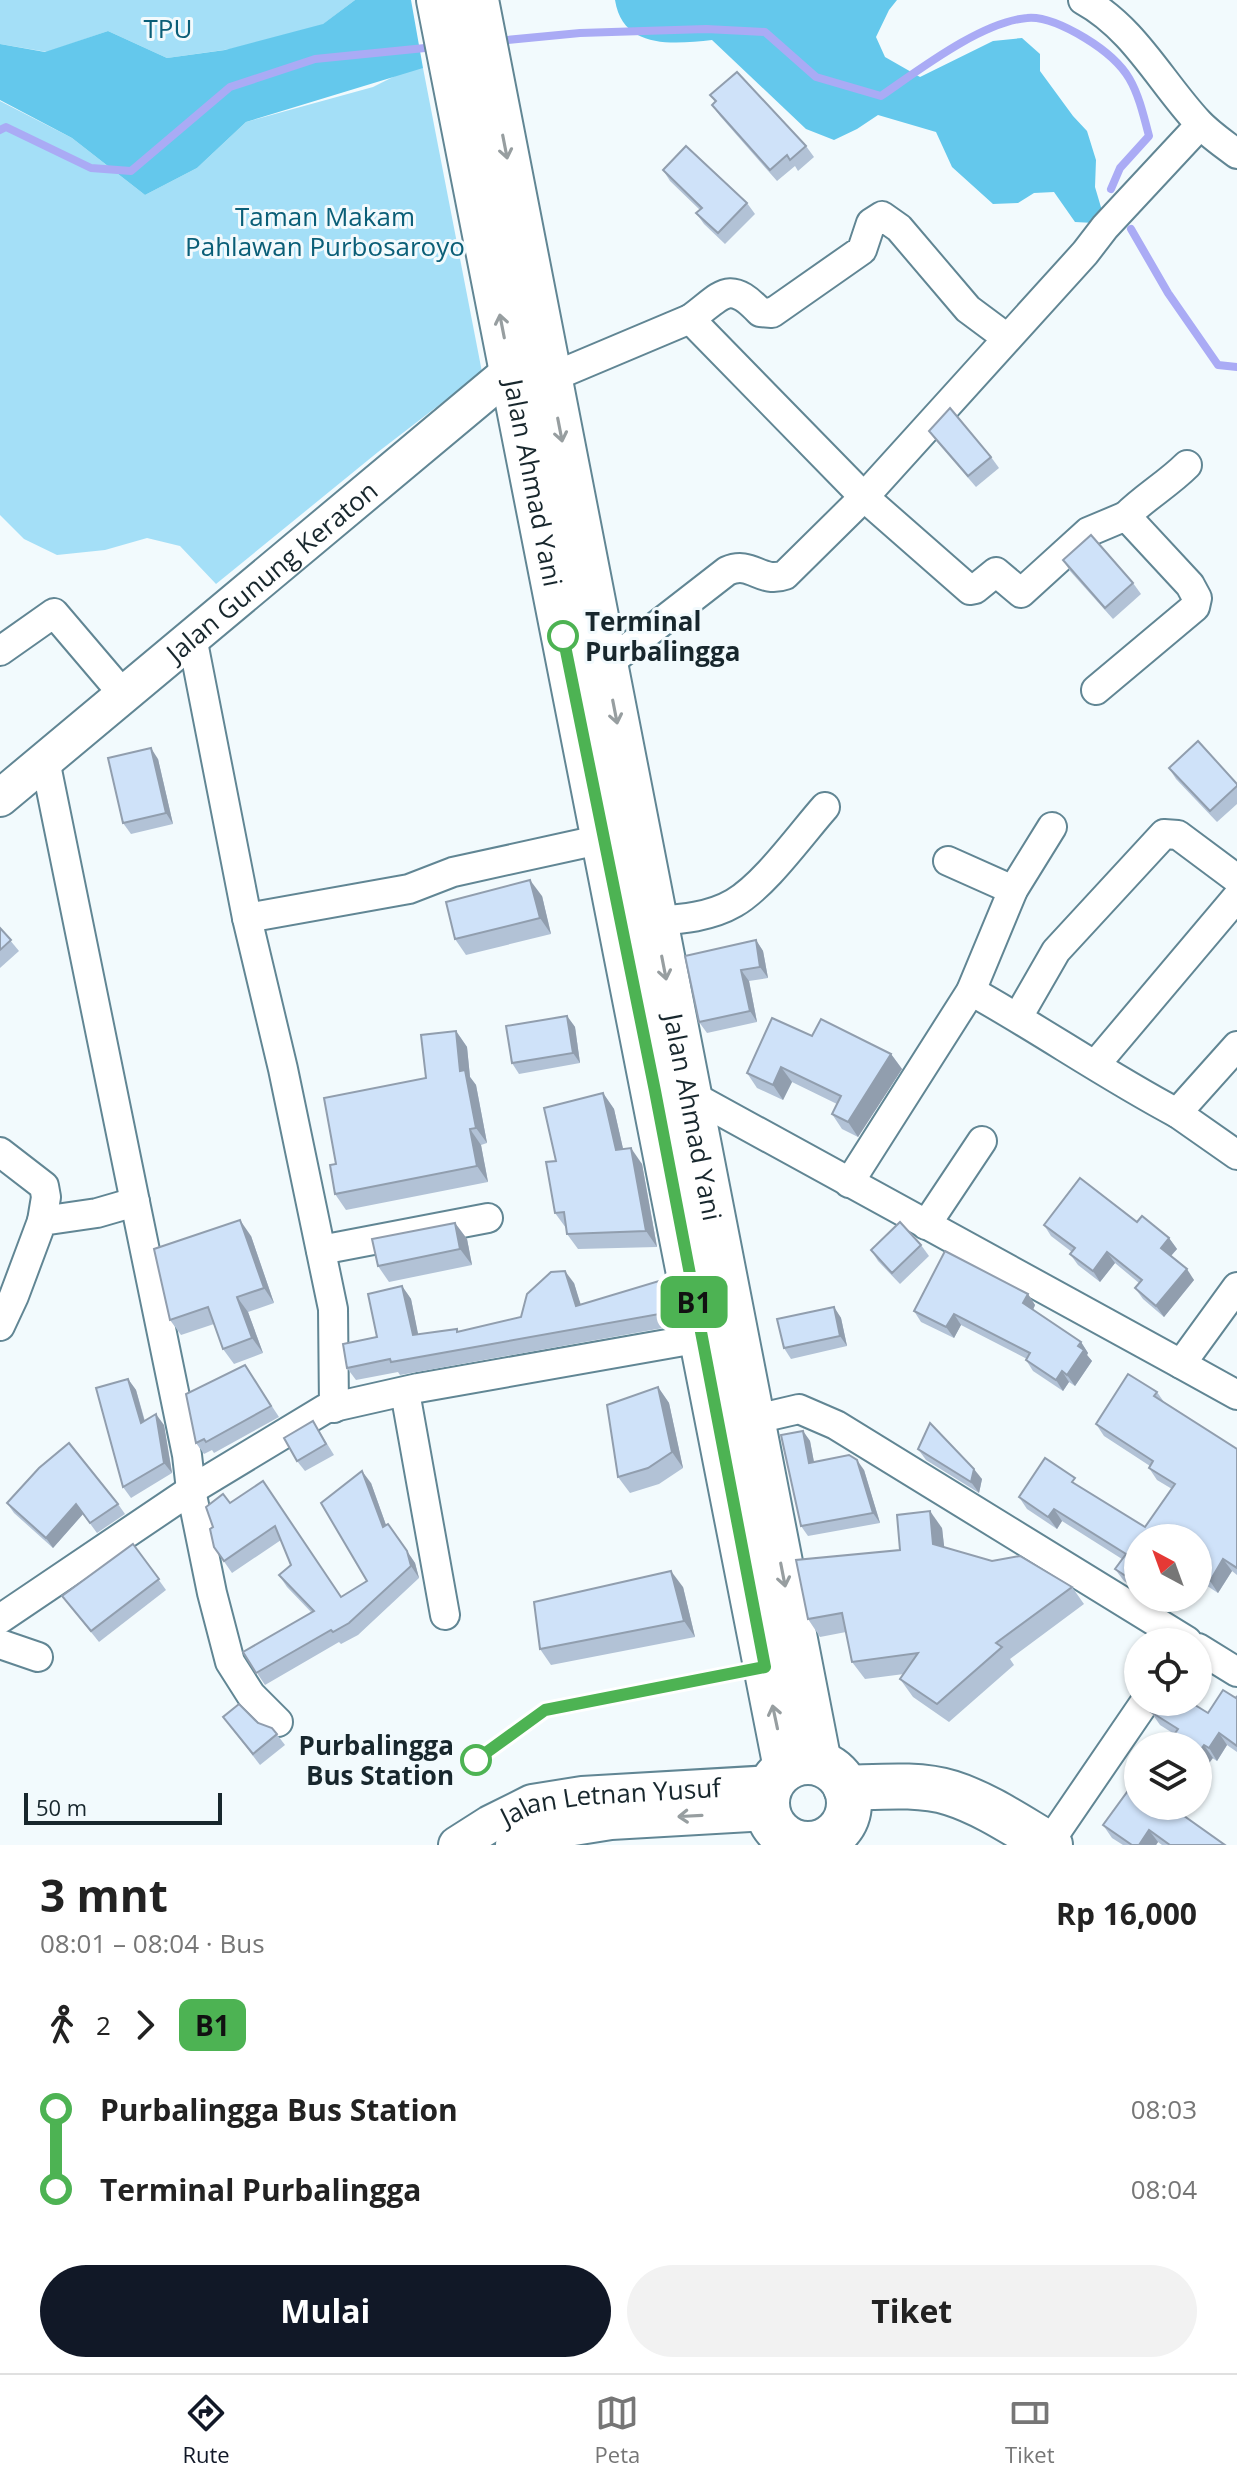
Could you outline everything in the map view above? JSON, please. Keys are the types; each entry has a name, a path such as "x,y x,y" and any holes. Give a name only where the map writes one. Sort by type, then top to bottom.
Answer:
{"main road":[{"name":"Jalan Ahmad Yani","path":"464,36 534,365 606,665 655,921 701,1338 798,1783"},
{"name":"Jalan Ahmad Yani","path":"534,365 603,839 672,1092 752,1420 798,1783"},
{"path":"798,1783 848,1798 846,1818 819,1842 780,1833 798,1783"},
{"path":"798,1783 922,1788 951,1793 1049,1844"}],"street":[{"path":"1083,0 1100,9 1126,32 1200,125 1237,154"},
{"path":"606,665 727,571 746,567 767,578 785,575 864,497 1200,125"},
{"path":"534,365 690,319 724,295 736,292 747,298 760,312 772,313 862,250 871,223 882,216 899,228 968,309 1007,338"},
{"path":"690,319 864,497 970,590 996,572 1021,593 1088,532 1126,516 1166,486 1187,465"},
{"name":"Jalan Gunung Keraton","path":"0,798 192,637 534,365"},
{"path":"1096,690 1195,607 1197,598 1190,585 1126,516"},
{"path":"0,651 54,613 123,694"},
{"path":"192,637 247,918 283,1069 333,1309 334,1408"},
{"path":"45,760 187,1455 212,1593 230,1662 251,1695 278,1722"},
{"path":"655,921 698,917 734,903 758,882 825,807"},
{"path":"849,1183 971,991 1013,890 1052,827"},
{"path":"1018,1017 1056,951 1164,834 1178,835 1237,879"},
{"path":"247,918 409,889 453,872 603,839"},
{"path":"948,861 1013,890"},
{"path":"1096,1064 1237,897"},
{"path":"971,991 1096,1064 1124,1085 1177,1113 1237,1155"},
{"path":"1177,1113 1237,1046"},
{"path":"672,1092 849,1183 1237,1395"},
{"path":"926,1225 982,1141"},
{"path":"0,1152 44,1186 46,1197 42,1221 0,1326"},
{"path":"42,1221 97,1213 135,1202"},
{"path":"321,1250 488,1218"},
{"path":"1181,1364 1237,1287"},
{"path":"0,1619 191,1490 325,1409 701,1338"},
{"path":"405,1392 445,1615"},
{"path":"752,1420 799,1409 836,1425 1164,1628"},
{"path":"0,1644 38,1657"},
{"path":"1212,1657 1237,1672"},
{"path":"1049,1844 1136,1716"},
{"name":"Jalan Letnan Yusuf","path":"457,1845 532,1803 582,1795 798,1783"},
{"name":"Jalan Letnan Yusuf","path":"514,1845 542,1832 798,1783"}],"green space":[{"name":"TPU","path":"0,0 355,0 322,25 231,49 167,58 108,31 47,52 0,44"},
{"name":"Taman Makam Pahlawan Purbosaroyo","path":"411,68 423,68 482,372 216,584 180,546 147,538 105,550 57,555 24,539 0,515 0,101 72,138 145,195 197,168 246,122 373,87"}],"shaded area":[{"path":"355,0 411,0 423,68 246,122 197,168 145,195 72,138 0,100 0,44 45,52 108,31 167,58 225,50 323,24"},
{"path":"615,0 897,0 876,37 885,57 920,77 993,41 1022,38 1040,54 1040,71 1087,131 1096,160 1095,187 1103,214 1094,223 1075,222 1054,192 1034,193 1018,203 993,204 952,167 936,132 878,115 834,140 806,129 712,40 667,42 639,36 628,28 620,16"}],"building":[{"path":"737,72 806,146 790,160 787,155 770,170 712,105 716,101 710,95"},
{"path":"686,146 747,203 718,233 696,213 702,208 663,170"},
{"path":"950,408 991,457 968,476 929,431"},
{"path":"1091,535 1133,583 1105,608 1063,560"},
{"path":"1198,741 1237,784 1210,811 1169,768"},
{"path":"151,748 166,813 123,823 108,758"},
{"path":"530,880 540,918 455,939 446,902"},
{"path":"0,928 11,940 0,950"},
{"path":"756,940 760,967 741,970 750,1011 699,1022 685,956"},
{"path":"567,1016 573,1053 512,1063 506,1026"},
{"path":"772,1018 812,1036 821,1019 891,1054 848,1122 832,1114 841,1096 781,1067 773,1085 747,1073"},
{"path":"456,1031 460,1071 465,1070 476,1128 470,1129 477,1166 335,1194 330,1165 336,1164 324,1098 426,1078 421,1035"},
{"path":"603,1093 616,1150 631,1148 646,1231 567,1234 564,1212 555,1213 546,1162 556,1161 544,1108"},
{"path":"1080,1178 1137,1222 1142,1216 1169,1238 1161,1248 1187,1269 1156,1306 1135,1288 1142,1280 1107,1252 1093,1271 1070,1254 1075,1248 1044,1225"},
{"path":"240,1220 264,1288 237,1297 252,1338 223,1349 208,1307 170,1320 154,1249"},
{"path":"900,1222 921,1245 892,1273 871,1250"},
{"path":"455,1223 460,1249 378,1266 372,1239"},
{"path":"945,1251 1028,1294 1023,1303 1081,1342 1078,1346 1084,1350 1067,1375 1062,1371 1056,1380 1026,1360 1030,1353 954,1314 946,1327 914,1311"},
{"path":"565,1271 576,1306 659,1281 665,1313 347,1368 343,1344 377,1337 368,1294 402,1286 413,1335 457,1329 457,1332 521,1317 527,1294 551,1272"},
{"path":"834,1307 840,1336 784,1348 777,1319"},
{"path":"245,1365 271,1406 206,1442 204,1439 196,1443 186,1394"},
{"path":"1128,1374 1157,1392 1154,1396 1237,1449 1237,1568 1223,1559 1212,1578 1212,1524 1147,1524 1175,1484 1149,1468 1153,1461 1096,1424"},
{"path":"128,1379 141,1423 156,1414 164,1463 123,1487 96,1388"},
{"path":"658,1387 672,1452 648,1468 618,1477 607,1405"},
{"path":"313,1421 326,1444 297,1461 284,1438"},
{"path":"930,1423 974,1469 971,1482 918,1449"},
{"path":"803,1431 809,1463 849,1455 857,1460 873,1513 801,1526 781,1435"},
{"path":"69,1443 118,1504 90,1523 76,1504 46,1538 7,1503 39,1468"},
{"path":"1045,1458 1075,1478 1072,1482 1140,1524 1124,1524 1124,1553 1054,1509 1048,1517 1019,1497"},
{"path":"362,1471 383,1527 388,1524 407,1551 411,1566 349,1623 256,1673 243,1652 314,1611 279,1575 291,1565 275,1526 224,1561 214,1547 210,1529 213,1527 206,1507 223,1494 230,1503 263,1481 341,1597 367,1581 321,1503"},
{"path":"930,1511 933,1544 992,1561 1020,1556 1072,1587 996,1643 1002,1647 937,1704 900,1679 918,1653 852,1662 842,1613 808,1619 796,1560 900,1550 897,1515"},
{"path":"133,1544 159,1579 91,1631 62,1596"},
{"path":"1124,1557 1124,1575 1115,1569"},
{"path":"671,1571 684,1621 540,1649 534,1602"},
{"path":"1223,1690 1237,1696 1237,1746 1219,1733 1212,1744 1212,1732 1176,1732 1178,1729 1157,1716 1212,1716 1212,1707"},
{"path":"239,1704 258,1723 272,1728 277,1734 253,1754 223,1717"},
{"path":"1124,1796 1124,1820 1190,1820 1225,1845 1170,1845 1149,1830 1139,1845 1132,1845 1103,1825"}],"waterway":[{"path":"496,41 580,33 706,29 765,32 816,77 881,96 951,49 990,28 1009,21 1042,19 1072,31 1100,48 1122,68 1135,90 1149,136 1120,168 1111,189"},
{"path":"0,130 6,127 91,168 131,171 230,87 315,59 435,47"},
{"path":"1131,229 1168,293 1218,365 1237,367"}],"bus line":[{"name":"B1","path":"476,1760 545,1710 765,1667 655,1091 563,636"}],"place":[{"name":"Terminal Purbalingga","path":"563,636"},
{"name":"Purbalingga Bus Station","path":"476,1760"}]}
